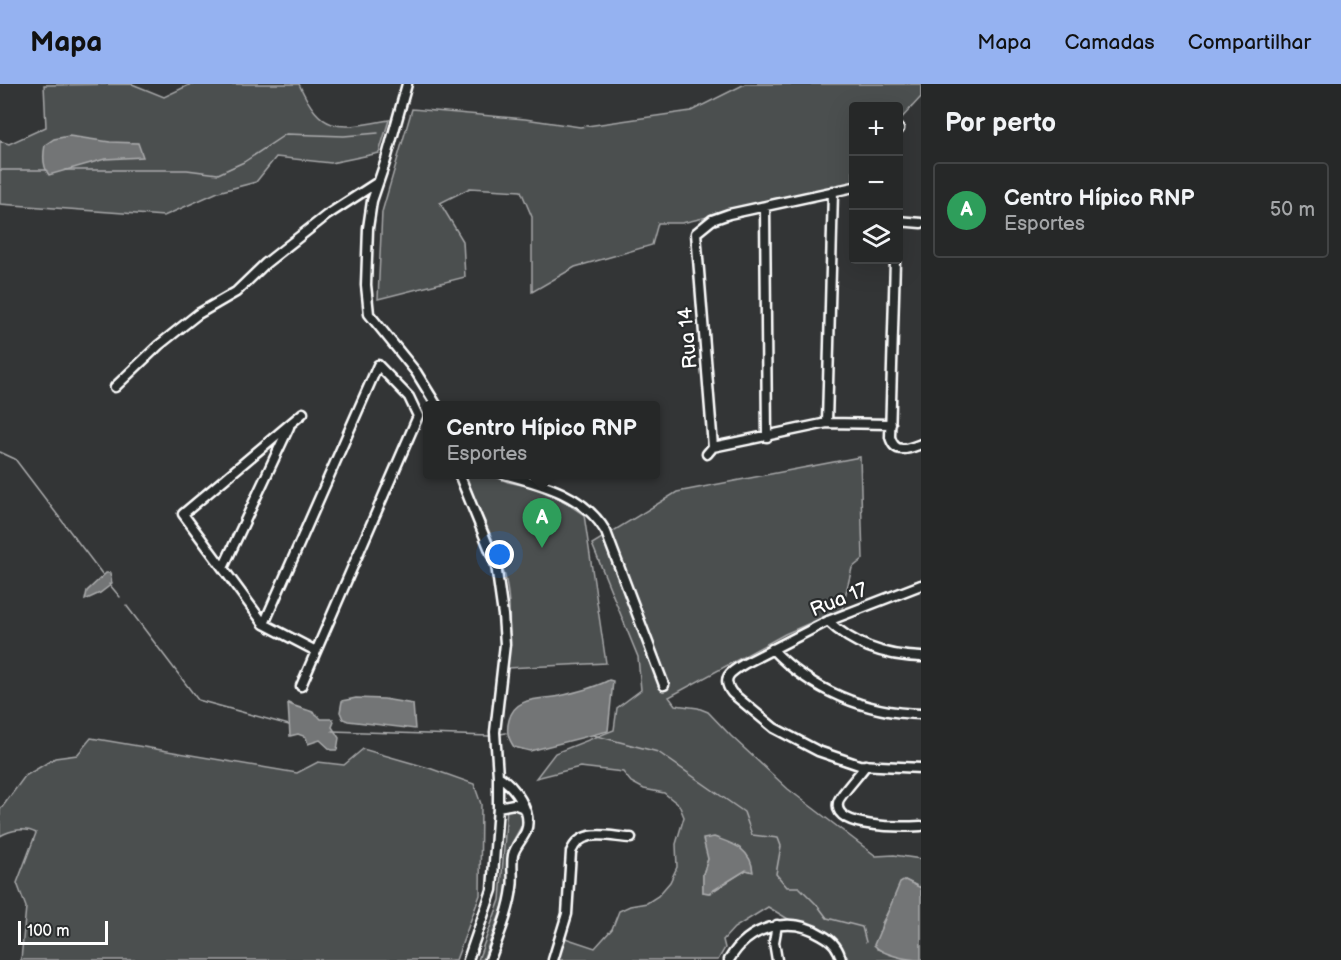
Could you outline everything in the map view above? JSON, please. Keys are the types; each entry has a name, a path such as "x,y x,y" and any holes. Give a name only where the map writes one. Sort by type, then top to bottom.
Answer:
{"street":[{"path":"407,84 378,182 368,228 366,285 369,314 416,372 434,401"},
{"path":"115,387 159,345 198,314 236,292 266,263 327,215 378,182"},
{"path":"767,436 765,207 849,187"},
{"path":"827,423 833,191"},
{"name":"Rua 14","path":"714,447 696,233 712,220 765,207"},
{"path":"903,221 921,223"},
{"path":"895,264 890,437 892,445 897,449 905,450 921,444"},
{"path":"264,624 378,365 409,398 418,416 301,686"},
{"path":"303,413 183,514 264,624 316,651"},
{"path":"707,454 714,447 827,423 891,424"},
{"path":"223,568 290,425"},
{"path":"461,479 496,565 503,615 505,659 495,732 498,807 492,890 468,960"},
{"path":"522,479 541,484 583,506 598,518 606,532 664,685"},
{"name":"Rua 17","path":"866,765 818,751 774,728 732,693 726,678 730,672 828,621 921,585"},
{"path":"828,621 839,632 854,641 894,656 921,657"},
{"path":"772,649 814,683 841,698 873,708 921,714"},
{"path":"921,768 866,765 839,799 838,808 847,820 873,824 921,826"},
{"path":"490,960 510,902 513,886 513,855 528,825 525,808 506,780 498,776"},
{"path":"498,807 514,804 525,808"},
{"path":"553,960 567,914 571,852 575,843 588,835 631,838"},
{"path":"777,925 774,942 777,960"},
{"path":"729,960 750,936 777,925 799,926 813,930 832,942 840,956"}],"shaded area":[{"path":"132,84 164,97 191,84 299,84 307,101 316,112 324,120 334,124 345,126 389,120 379,153 331,163 276,157 256,182 218,192 164,216 0,204 0,141 9,144 46,127 44,85"},
{"path":"745,84 921,84 921,97 903,117 903,102 849,102 849,184 682,223 658,223 652,245 575,267 532,292 532,217 521,191 470,188 440,203 463,241 465,277 378,299 382,212 412,109 525,119 580,127 691,111"},
{"path":"69,136 110,142 138,143 143,157 105,159 49,175 44,164 45,145 54,139"},
{"path":"860,457 863,559 852,568 842,609 785,634 669,697 675,705 698,708 708,712 788,789 876,856 894,855 921,859 921,888 905,880 882,923 877,949 913,960 850,960 842,951 768,907 734,928 723,940 725,948 718,960 558,960 565,938 595,948 612,929 619,911 647,903 658,896 670,882 677,867 676,844 684,817 679,805 664,793 644,789 631,782 623,772 580,767 536,778 555,753 614,730 617,708 641,690 638,657 592,544 677,492","holes":["708,859 753,871 746,870 710,893 703,892 703,874"]},
{"path":"464,479 501,479 536,488 563,501 584,515 606,663 507,668 509,610 507,587 492,537"},
{"path":"106,573 110,573 112,584 85,600 87,591"},
{"path":"609,680 613,681 608,731 530,751 514,747 509,737 509,720 512,712 522,703 585,690"},
{"path":"356,698 384,699 413,704 415,729 343,719 340,712 342,701"},
{"path":"288,703 310,711 321,719 333,719 332,727 339,738 337,750 331,750 320,740 308,744 306,737 298,734 290,736"},
{"path":"91,738 297,773 318,762 344,765 363,749 474,784 481,804 480,895 456,960 21,960 26,907 17,883 36,833 18,830 0,836 0,810 25,776 55,758 77,755"},
{"path":"507,808 522,808 523,823 512,843 506,898 483,960 478,960 500,900"},
{"path":"714,837 745,852 752,864 753,872 746,870 709,893 703,892 703,874 708,859 703,839"},
{"path":"905,880 921,888 921,960 889,954 874,945 900,883"}],"waterway":[{"path":"66,170 187,170 218,174 244,162 286,134 344,136 378,133"},
{"path":"0,170 47,170"},
{"path":"0,452 15,459 103,575"},
{"path":"109,584 120,597"},
{"path":"126,605 198,700 289,725"},
{"path":"332,731 490,736"},
{"path":"500,734 506,733"},
{"path":"593,735 658,752 744,812 752,835 778,838 781,846 776,874 787,887 799,887 827,918 862,927 866,942"}],"place":[{"name":"Centro Hípico RNP","path":"542,548"}]}
